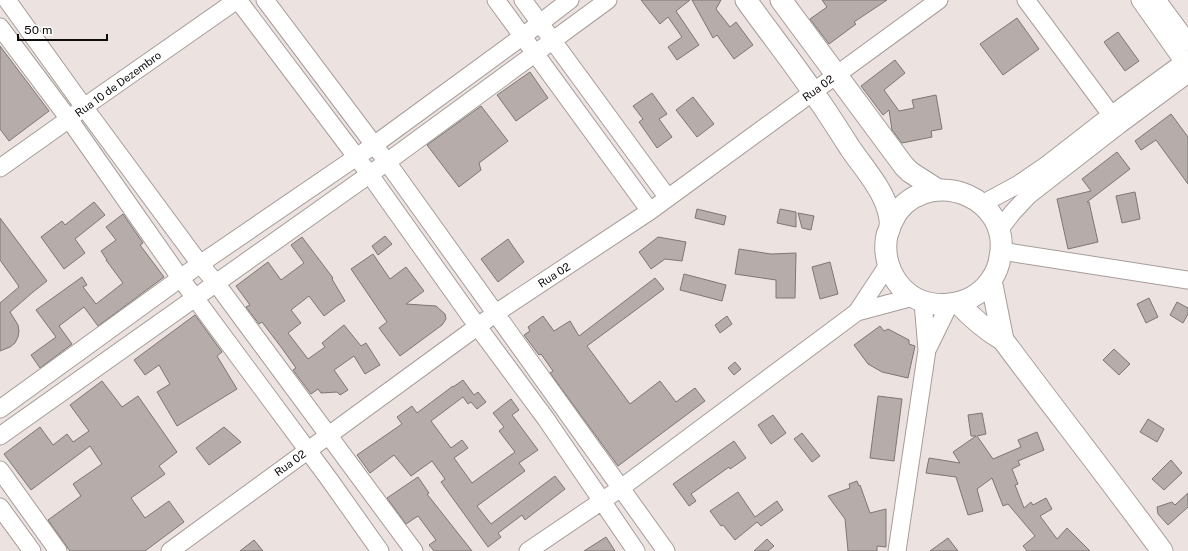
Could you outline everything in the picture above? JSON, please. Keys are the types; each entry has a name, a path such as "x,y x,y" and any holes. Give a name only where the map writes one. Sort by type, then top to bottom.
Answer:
{"main road":[{"path":"746,0 813,92 879,190 888,210 890,225"},
{"path":"781,0 904,166 913,175 938,190"},
{"path":"938,190 962,192 975,198 982,204 992,216 999,230 1001,251 998,266 991,280 982,290 971,298 953,304 918,299 902,288 894,278 888,265 886,255 887,235 890,225 898,212 910,201 923,194 938,190"},
{"path":"991,280 1003,340"},
{"path":"953,304 1003,340 1162,551"}],"street":[{"path":"7,0 84,107 414,551"},
{"path":"238,0 357,157 478,327 546,419 636,551"},
{"name":"Rua 10 de Dezembro","path":"0,168 84,107 238,0"},
{"path":"265,0 387,162 666,551"},
{"path":"496,0 650,211"},
{"path":"523,0 668,198"},
{"path":"0,409 200,264 374,145 570,0"},
{"path":"0,436 370,175 608,0"},
{"name":"Rua 02","path":"170,551 496,313 650,211 939,0"},
{"path":"1026,0 1115,120"},
{"path":"982,204 1019,184 1115,120 1187,66 1140,0"},
{"path":"1157,0 1188,42"},
{"path":"0,26 69,119 181,279 308,450 380,551"},
{"path":"999,230 1029,195 1115,120"},
{"path":"1001,251 1188,280"},
{"path":"528,551 621,488 858,312 888,265"},
{"path":"858,312 918,299 927,350 897,551"},
{"path":"927,350 953,304"},
{"path":"0,470 58,551"},
{"path":"0,507 32,551"}],"building":[{"path":"641,0 690,0 676,11 699,45 677,60 668,47 682,37 668,17 660,24"},
{"path":"692,0 721,0 716,9 730,27 736,22 753,45 734,59 717,35 713,38"},
{"path":"822,0 887,0 854,22 856,24 829,44 810,19 827,7"},
{"path":"1017,18 1039,49 1003,75 980,44"},
{"path":"1118,32 1139,61 1125,71 1104,42"},
{"path":"0,46 49,111 9,141 0,129"},
{"path":"895,60 905,73 884,90 899,111 914,108 912,100 936,95 942,129 931,131 932,137 902,143 892,130 889,110 883,115 861,86"},
{"path":"530,72 548,98 516,121 497,95"},
{"path":"652,93 667,114 659,119 672,137 657,148 639,122 643,119 633,106"},
{"path":"693,97 714,124 697,137 676,110"},
{"path":"481,106 508,141 479,163 481,170 459,187 427,145"},
{"path":"1171,114 1188,137 1188,184 1156,140 1141,150 1135,141"},
{"path":"1117,152 1130,169 1087,202 1089,202 1098,242 1068,249 1057,199 1091,191 1082,179"},
{"path":"1135,192 1140,219 1122,223 1116,196"},
{"path":"94,202 105,215 75,239 85,253 64,269 41,237 62,221 65,225"},
{"path":"697,209 726,216 724,225 695,218"},
{"path":"780,209 796,212 796,227 777,223"},
{"path":"798,213 814,216 811,230 802,228"},
{"path":"123,214 143,243 140,245 164,277 98,326 84,307 59,326 72,344 40,368 31,355 56,337 36,310 82,277 87,285 83,287 96,304 123,283 101,251 116,240 106,227"},
{"path":"0,218 47,281 10,312 18,325 18,337 15,343 10,347 0,351 0,303 19,287 0,260"},
{"path":"385,236 392,244 378,255 372,246"},
{"path":"302,237 333,278 332,279 345,301 324,316 309,296 291,310 301,323 288,333 308,359 325,347 322,343 344,325 361,346 366,343 380,365 365,374 354,356 334,370 348,390 340,395 337,392 321,393 318,389 311,394 293,370 296,368 281,347 262,322 259,324 246,307 250,305 236,286 268,262 281,280 304,263 291,245"},
{"path":"658,237 686,242 682,261 665,259 651,269 639,252"},
{"path":"508,239 524,262 498,282 481,259"},
{"path":"739,249 771,254 796,253 795,298 776,298 776,280 735,274"},
{"path":"373,254 390,279 406,267 424,291 406,304 436,306 445,314 446,319 442,325 400,356 379,328 387,322 351,269"},
{"path":"830,262 838,294 820,299 812,267"},
{"path":"684,274 726,285 722,301 680,290"},
{"path":"655,278 664,289 587,346 630,404 660,381 676,402 695,388 705,401 618,466 550,373 553,371 541,354 539,355 524,335 530,331 528,327 543,316 554,331 570,321 579,336"},
{"path":"1149,298 1158,317 1146,323 1137,304"},
{"path":"1177,302 1188,308 1188,314 1183,323 1170,315"},
{"path":"195,315 222,352 217,356 237,389 177,426 157,392 170,384 159,365 145,375 134,360"},
{"path":"727,316 732,324 720,333 715,325"},
{"path":"880,326 884,331 888,329 909,340 909,344 915,346 908,378 882,372 868,364 854,345"},
{"path":"1114,349 1130,364 1119,375 1103,360"},
{"path":"735,362 741,369 734,375 728,368"},
{"path":"463,380 474,395 478,392 486,402 477,409 471,402 468,404 463,397 431,421 451,448 462,440 468,448 454,458 472,483 515,452 499,431 504,427 493,413 511,399 519,410 512,415 538,450 519,463 525,471 477,506 491,524 555,476 565,489 525,520 522,515 498,533 501,537 488,547 441,482 445,479 432,461 411,476 394,455 370,473 357,455 402,424 397,417 412,406 417,413"},
{"path":"102,381 122,407 138,396 177,452 159,466 165,474 131,498 145,518 169,501 184,522 145,551 70,551 48,520 81,496 73,484 102,464 90,446 31,490 4,454 40,427 53,445 67,434 73,442 89,431 70,405"},
{"path":"878,396 902,399 894,461 870,458"},
{"path":"982,413 986,434 977,436 993,459 1021,447 1018,440 1037,432 1044,450 1018,461 1020,465 1012,469 1018,484 1015,485 1024,508 1031,502 1033,505 1046,498 1052,509 1040,516 1057,539 1067,528 1090,551 1027,551 1023,546 1035,536 1008,504 1003,506 992,478 977,489 983,511 968,515 956,477 926,473 929,458 960,463 953,452 976,436 971,436 968,415"},
{"path":"773,415 786,433 771,444 758,425"},
{"path":"1148,419 1164,429 1157,442 1140,432"},
{"path":"224,427 241,442 209,465 196,448"},
{"path":"802,433 820,456 812,462 794,439"},
{"path":"734,441 746,458 730,469 729,467 691,494 696,501 689,506 673,484"},
{"path":"1171,460 1182,473 1164,490 1152,479"},
{"path":"418,477 429,493 427,494 472,551 434,551 429,545 436,540 418,516 406,524 387,498"},
{"path":"857,481 859,486 860,485 870,513 886,509 886,547 877,546 877,551 848,551 845,519 828,496 850,488 849,484"},
{"path":"738,492 755,517 777,501 783,510 761,526 757,522 735,540 723,525 721,526 710,511"},
{"path":"1188,493 1188,507 1168,525 1158,514 1157,507 1172,502 1175,505"},
{"path":"606,537 615,551 584,551"},
{"path":"948,538 958,551 930,551"},
{"path":"767,539 774,546 768,551 754,551"},
{"path":"254,540 263,551 240,551"}]}
